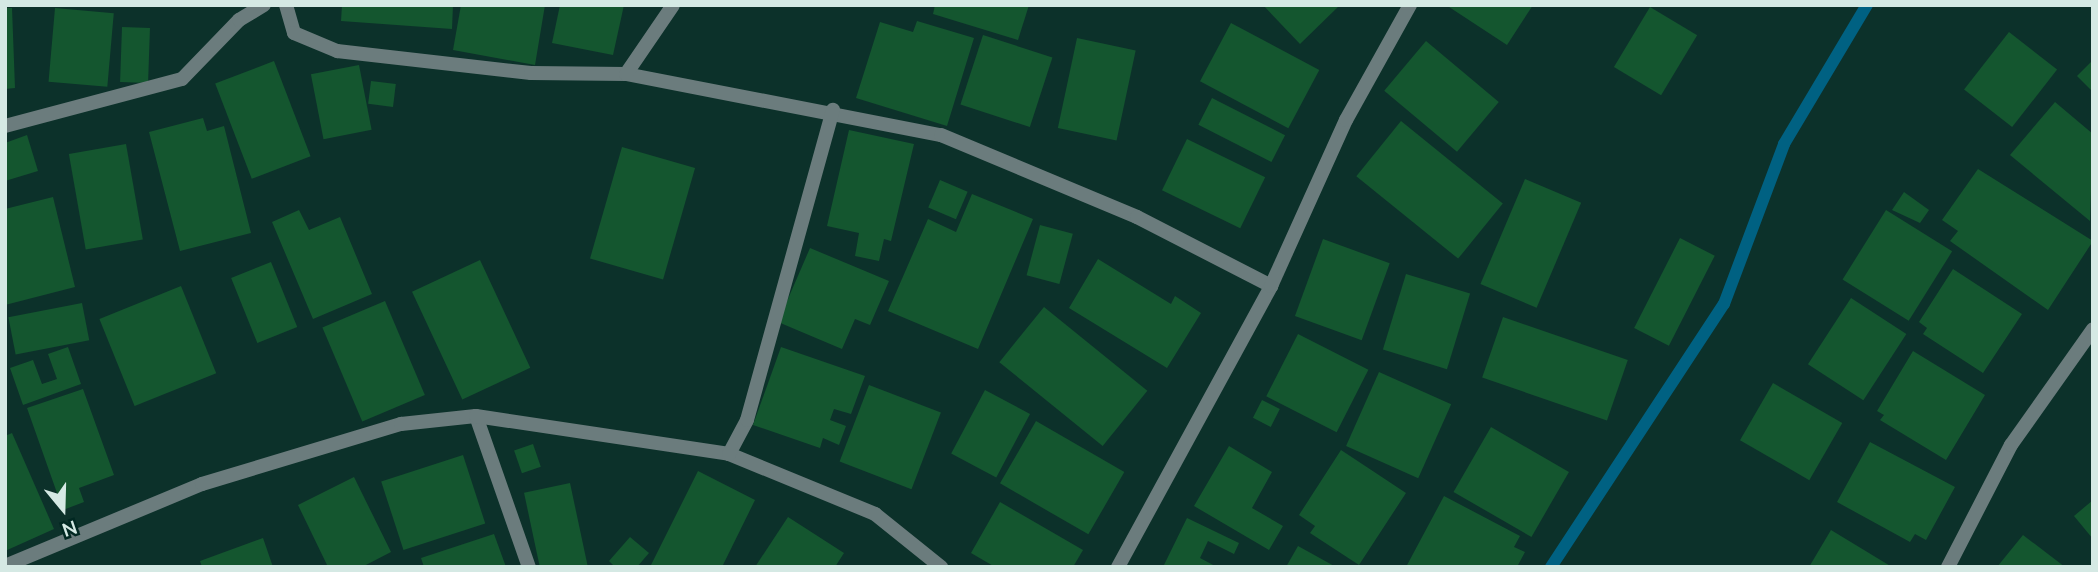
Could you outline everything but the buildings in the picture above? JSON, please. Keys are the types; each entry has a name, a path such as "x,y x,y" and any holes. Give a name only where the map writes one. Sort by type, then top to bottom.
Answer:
{"street":[{"path":"5,126 182,79 239,20 264,5"},
{"path":"286,5 294,33 337,51 531,73 626,74 832,110 941,135 1049,178 1271,286"},
{"path":"626,74 673,5"},
{"path":"1118,567 1271,286 1346,120 1410,5"},
{"path":"729,454 747,420 832,110"},
{"path":"1948,567 2011,445 2093,329"},
{"path":"476,416 529,567"},
{"path":"5,566 202,484 401,424 476,416 729,454 875,513 941,567"}],"waterway":[{"path":"1551,567 1724,304 1784,144 1867,5"}]}
